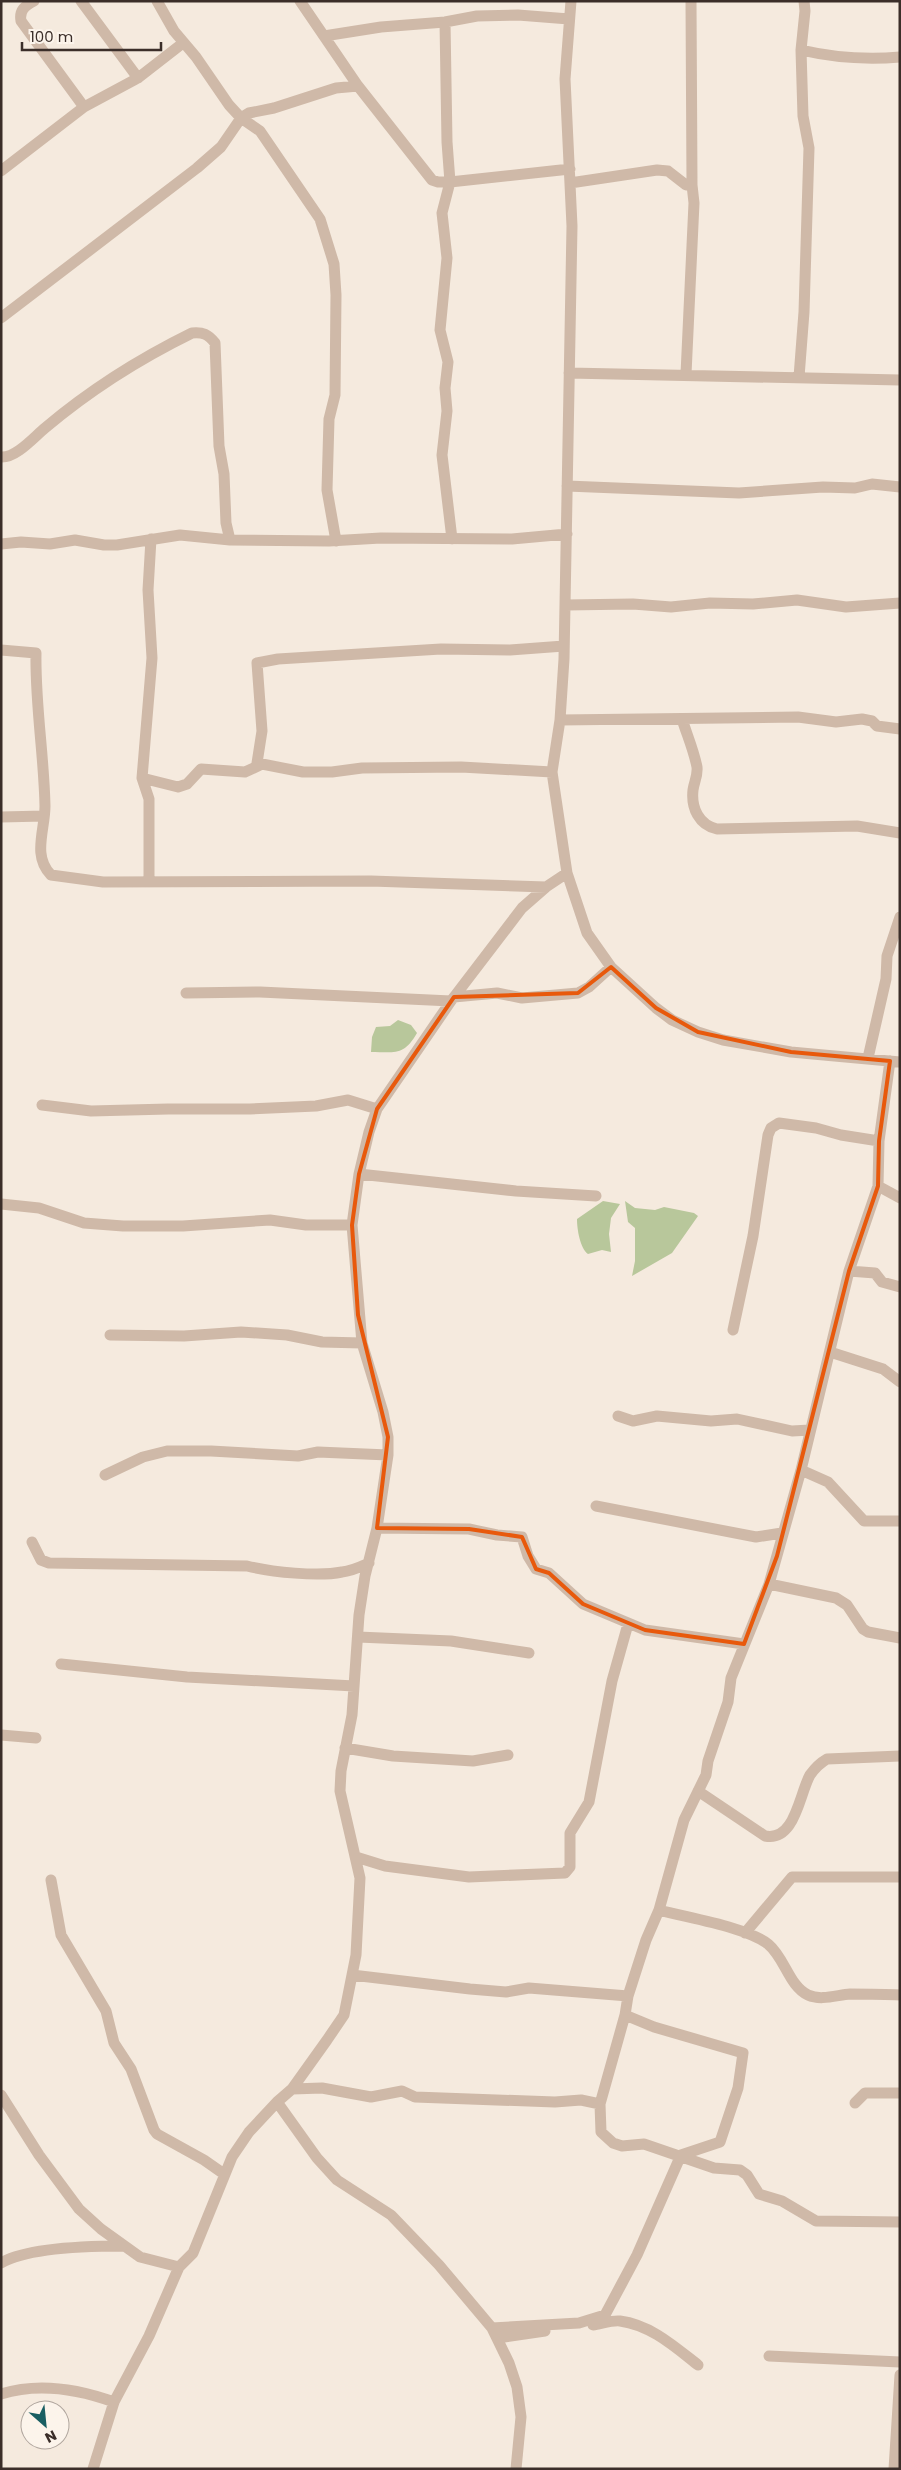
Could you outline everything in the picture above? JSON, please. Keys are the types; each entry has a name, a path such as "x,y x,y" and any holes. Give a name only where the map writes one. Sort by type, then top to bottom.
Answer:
{"street":[{"path":"34,1 24,7 20,15 21,21 84,107"},
{"path":"82,1 138,78"},
{"path":"157,1 184,43 229,105 241,118 260,131 320,219 334,264 336,295 335,395 328,419 327,490 336,541"},
{"path":"300,1 358,86 432,180 450,182 570,169"},
{"path":"571,1 565,80 572,226 566,605 560,720 552,772 567,873 588,933 611,967 672,1020 698,1032 723,1040 791,1052 895,1062 879,1141 878,1186 849,1271 819,1402 810,1430 801,1470 769,1584 731,1678 728,1702 708,1761 706,1775 684,1820 659,1910 646,1940 628,1996 626,2015 600,2104 601,2132 613,2143 622,2146 644,2144 714,2168 740,2170 747,2175 759,2194 782,2201 816,2221 900,2222"},
{"path":"686,374 694,203 692,184 691,1"},
{"path":"799,377 804,312 809,148 803,116 801,50 805,11 804,1"},
{"path":"324,36 381,27 445,22 477,16 518,15 569,19"},
{"path":"445,22 447,142 450,182 442,213 448,258 440,330 448,362 445,388 447,411 442,454 452,539"},
{"path":"1,171 84,107 138,78 184,43"},
{"path":"801,50 837,58 868,60 900,57"},
{"path":"1,318 197,168 221,147 241,118 249,113 274,108 336,88 358,86"},
{"path":"570,183 657,170 668,171 686,185 692,184"},
{"path":"1,456 11,455 56,418 129,366 192,333 202,332 209,336 215,344 219,446 224,474 226,523 230,540"},
{"path":"569,373 900,380"},
{"path":"567,486 738,493 823,486 855,488 872,484 900,487"},
{"path":"1,544 21,542 50,544 76,540 104,545 117,545 180,535 230,540 336,541 381,538 512,539 567,534"},
{"path":"149,882 149,799 142,778 152,658 148,590 151,539"},
{"path":"566,605 633,604 672,607 710,603 753,604 797,600 846,607 900,603"},
{"path":"142,778 178,787 187,784 201,769 244,772 258,766 262,731 257,663 278,659 441,649 510,650 564,646"},
{"path":"1,650 36,653 44,816 40,852 41,861 51,875 103,882 371,881 546,887"},
{"path":"560,720 798,717 836,722 862,720 872,722 877,726 900,729"},
{"path":"682,719 697,768 693,790 694,806 698,816 707,827 716,829 809,829 857,826 900,833"},
{"path":"257,763 304,772 362,768 461,767 552,772"},
{"path":"1,818 44,816"},
{"path":"93,2469 114,2402 150,2336 179,2267 193,2253 224,2174 249,2132 276,2102 292,2089 344,2015 352,1975 359,1916 360,1878 340,1791 345,1748 352,1715 359,1615 377,1528 388,1455 388,1437 383,1412 362,1343 352,1225 359,1174 369,1132 377,1109 453,999 522,908 546,887 567,873"},
{"path":"868,1058 886,978 887,956 899,919"},
{"path":"186,993 269,992 453,999 497,992 522,998 578,993 589,988 611,967"},
{"path":"42,1105 92,1111 168,1109 250,1110 316,1106 348,1100 377,1109"},
{"path":"732,1330 752,1243 768,1135 771,1128 779,1123 816,1128 841,1136 879,1141"},
{"path":"359,1174 516,1191 596,1196"},
{"path":"878,1186 900,1198"},
{"path":"1,1204 39,1208 84,1222 123,1226 183,1226 270,1220 306,1225 352,1225"},
{"path":"849,1271 876,1273 882,1282 900,1287"},
{"path":"110,1335 184,1336 241,1332 287,1335 322,1342 362,1343"},
{"path":"830,1352 883,1369 900,1382"},
{"path":"618,1416 633,1421 657,1416 711,1422 737,1419 792,1431 810,1430"},
{"path":"104,1476 143,1456 167,1451 184,1453 211,1450 284,1453 298,1456 318,1452 388,1455"},
{"path":"801,1470 828,1482 864,1521 900,1521"},
{"path":"596,1506 756,1537 782,1533"},
{"path":"377,1528 469,1529 497,1535 522,1537 528,1556 536,1569 549,1573 583,1604 645,1630 744,1644"},
{"path":"32,1542 41,1560 49,1563 247,1566 272,1571 332,1573 344,1572 369,1563"},
{"path":"769,1584 836,1598 847,1605 863,1629 868,1632 900,1638"},
{"path":"356,1857 385,1866 469,1877 566,1873 571,1861 570,1832 589,1802 612,1681 628,1624"},
{"path":"358,1637 452,1641 529,1653"},
{"path":"61,1664 187,1678 354,1686"},
{"path":"1,1735 36,1738"},
{"path":"345,1748 392,1756 473,1761 508,1756"},
{"path":"698,1792 765,1836 775,1838 782,1835 791,1822 810,1776 817,1766 827,1759 900,1756"},
{"path":"745,1933 792,1878 900,1877"},
{"path":"51,1880 61,1935 106,2011 114,2043 132,2069 154,2130 157,2134 204,2160 224,2174"},
{"path":"659,1910 745,1933 767,1944 777,1954 797,1986 808,1995 820,1998 849,1994 900,1995"},
{"path":"352,1975 470,1990 506,1992 529,1988 628,1996"},
{"path":"495,2333 579,2322 606,2315 637,2255 680,2155 720,2142 738,2088 743,2053 654,2027 626,2015"},
{"path":"292,2089 322,2088 371,2097 402,2091 415,2098 555,2102 581,2100 600,2104"},
{"path":"855,2102 864,2093 900,2093"},
{"path":"1,2095 44,2162 79,2209 101,2229 140,2257 179,2267"},
{"path":"276,2102 317,2158 337,2180 391,2215 439,2265 495,2333 517,2387 521,2417 516,2469"},
{"path":"1,2263 44,2252 77,2247 124,2246"},
{"path":"495,2333 620,2321 646,2329 662,2338 698,2365"},
{"path":"769,2356 900,2362"},
{"path":"894,2469 900,2375"},
{"path":"1,2394 17,2389 74,2389 114,2402"}],"highlighted area":[{"path":"611,967 656,1008 698,1032 791,1052 890,1061 879,1141 878,1186 849,1271 777,1556 744,1644 645,1630 583,1604 549,1573 536,1569 522,1537 469,1529 377,1528 388,1437 358,1315 352,1225 359,1174 377,1109 454,997 578,993"}],"green space":[{"path":"398,1020 411,1025 417,1033 408,1046 393,1052 371,1052 372,1037 376,1027 390,1026"},
{"path":"603,1201 620,1204 611,1218 609,1234 611,1252 602,1250 588,1254 581,1243 577,1219"},
{"path":"625,1201 635,1208 655,1210 664,1207 694,1213 698,1216 672,1253 632,1276 635,1261 635,1228 628,1222"}]}
